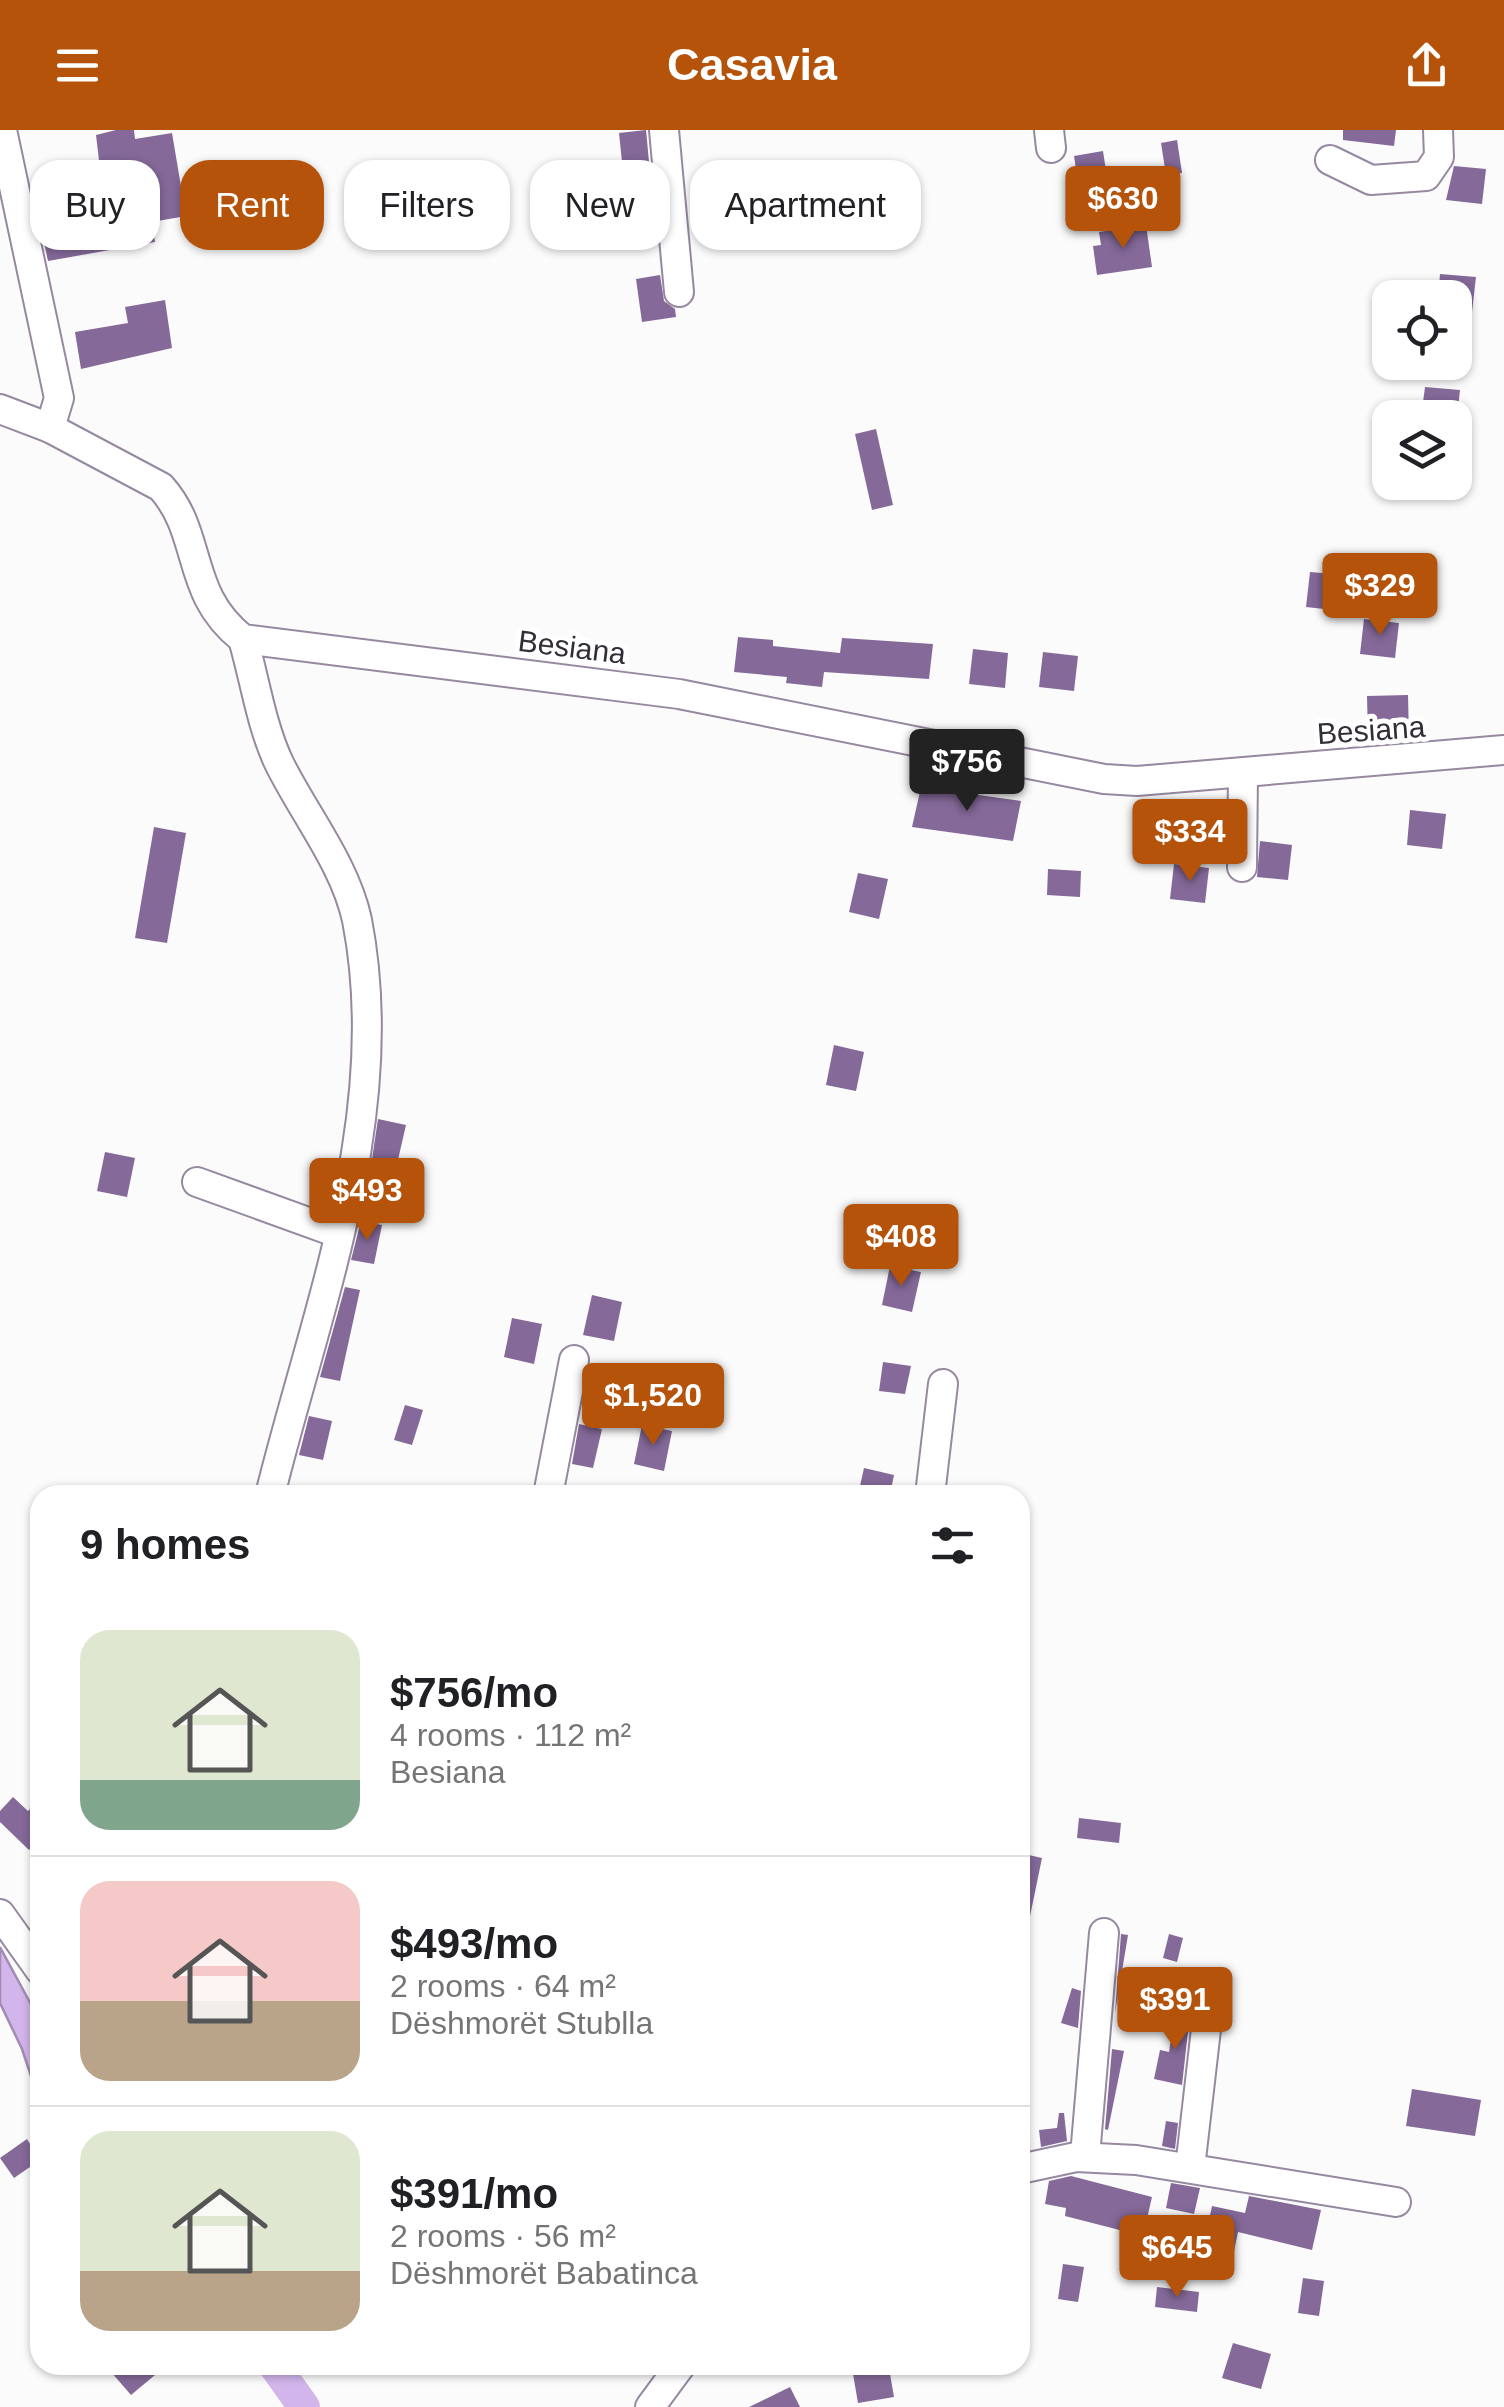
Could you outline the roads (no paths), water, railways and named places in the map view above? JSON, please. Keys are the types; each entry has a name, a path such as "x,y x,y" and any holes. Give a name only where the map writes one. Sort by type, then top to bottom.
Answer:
{"street":[{"path":"2,130 59,398 50,428"},
{"path":"664,130 679,292"},
{"path":"1330,160 1371,180 1426,176 1439,157 1438,130"},
{"path":"0,409 50,428 162,487 172,498 210,606 243,639 278,761 333,862 356,920 366,1044 363,1111 354,1171 273,1485"},
{"name":"Besiana","path":"243,639 679,694 1104,779 1243,772 1504,750"},
{"path":"1242,867 1243,772"},
{"path":"197,1182 338,1233"},
{"path":"550,1485 574,1360"},
{"path":"931,1485 943,1384"},
{"path":"0,1914 30,1956"},
{"path":"1085,2156 1104,1933"},
{"path":"1190,2168 1208,2012"},
{"path":"1030,2167 1085,2156 1190,2168 1396,2202"},
{"path":"650,2407 674,2375"}],"waterway":[{"path":"281,2375 304,2407"}]}
